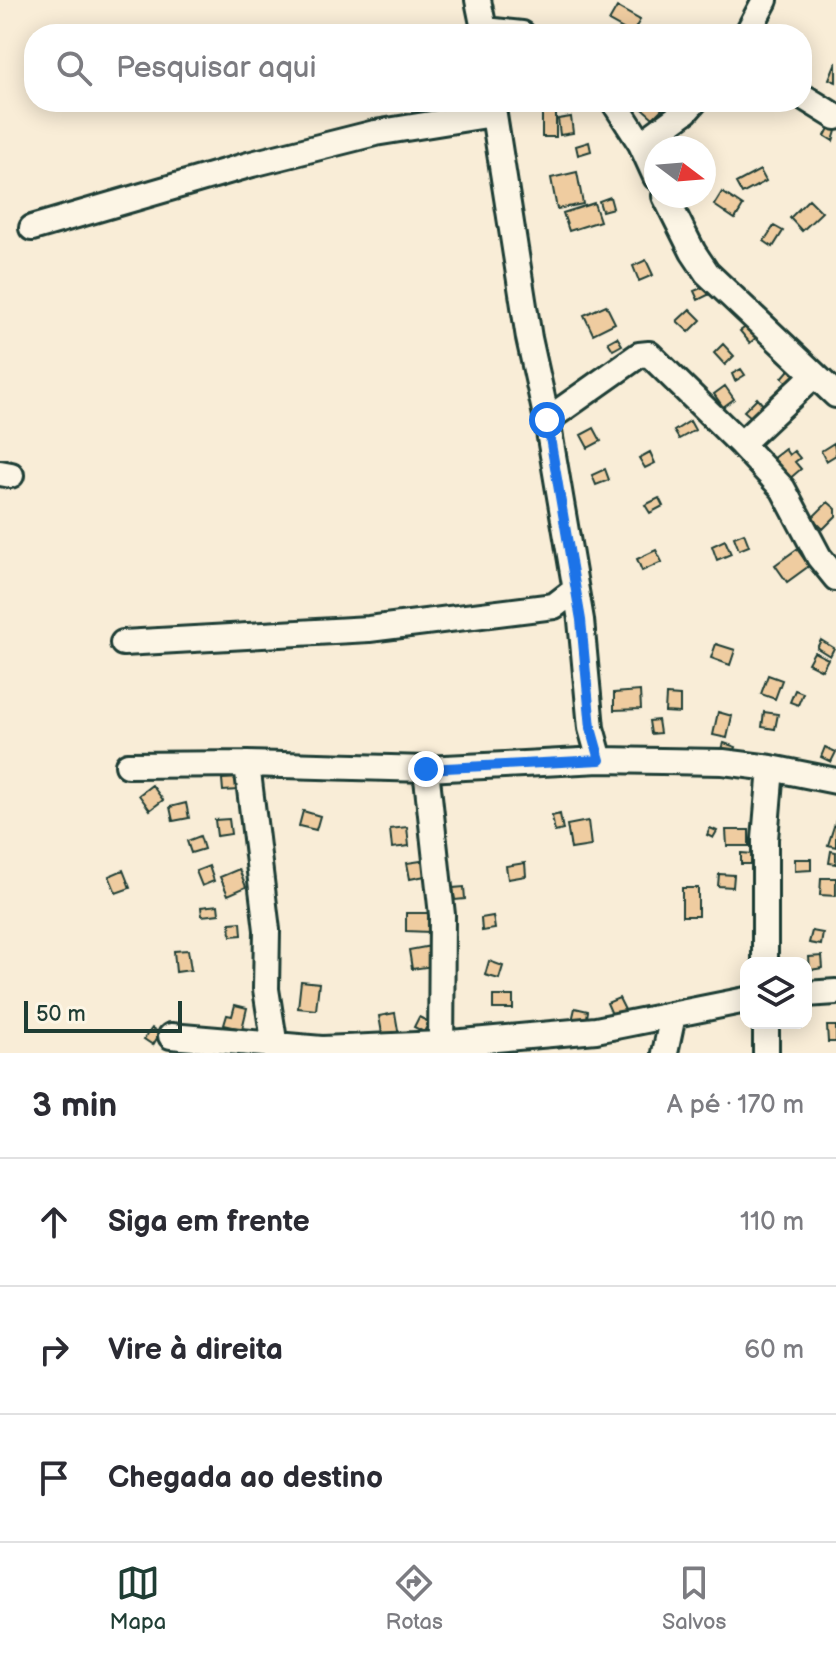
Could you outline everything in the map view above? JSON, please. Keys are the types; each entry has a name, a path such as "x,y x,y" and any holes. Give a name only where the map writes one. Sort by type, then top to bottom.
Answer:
{"street":[{"path":"478,0 483,24"},
{"path":"752,24 765,0"},
{"path":"812,102 836,117"},
{"path":"32,228 252,164 474,112"},
{"path":"493,112 529,338 547,420 581,620 591,728 600,760"},
{"path":"620,112 644,151"},
{"path":"641,144 685,112"},
{"path":"671,208 707,273 836,395"},
{"path":"547,420 639,355 649,354 783,489 819,557 836,578"},
{"path":"741,444 814,375"},
{"path":"123,643 369,629 554,606 575,590"},
{"path":"554,606 581,620"},
{"path":"128,765 247,764 426,769 600,760 723,762 836,781"},
{"path":"247,764 267,930 266,989 275,1049"},
{"path":"765,957 765,839 771,768"},
{"path":"426,769 442,915 440,1048"},
{"path":"812,994 836,992"},
{"path":"171,1036 275,1049 440,1048 596,1030 740,1001"},
{"path":"665,1053 673,1015"},
{"path":"766,1029 766,1053"}],"building":[{"path":"617,7 640,20 638,24 614,24 609,21"},
{"path":"836,62 836,82 829,79"},
{"path":"542,112 556,112 556,137 542,137"},
{"path":"571,117 573,133 560,135 558,119"},
{"path":"829,128 836,131 833,141 825,136"},
{"path":"589,142 591,151 578,155 576,146"},
{"path":"760,170 766,181 742,194 736,183"},
{"path":"577,172 583,204 557,209 551,178"},
{"path":"722,192 743,206 735,219 716,206"},
{"path":"610,197 613,208 602,211 599,201"},
{"path":"809,199 822,212 802,231 790,218"},
{"path":"594,203 600,221 569,231 563,213"},
{"path":"774,226 783,231 773,247 764,241"},
{"path":"646,260 653,275 639,281 633,266"},
{"path":"706,286 710,294 698,300 694,291"},
{"path":"606,305 615,323 593,334 584,315"},
{"path":"690,309 701,320 689,332 677,321"},
{"path":"750,324 759,335 750,343 740,331"},
{"path":"617,337 622,345 613,350 608,342"},
{"path":"723,344 734,356 725,365 714,353"},
{"path":"794,364 802,372 790,385 782,378"},
{"path":"741,369 745,375 735,381 732,374"},
{"path":"725,386 734,399 723,407 714,394"},
{"path":"757,398 764,406 752,418 744,411"},
{"path":"690,421 695,430 679,439 674,431"},
{"path":"594,428 601,441 588,448 581,435"},
{"path":"834,443 836,455 826,461 821,451"},
{"path":"785,449 789,455 794,451 800,458 795,462 801,469 788,480 772,459"},
{"path":"650,452 655,463 645,468 639,458"},
{"path":"605,469 609,480 596,485 592,475"},
{"path":"659,498 663,506 650,513 645,505"},
{"path":"828,502 836,509 836,516 823,529 812,518"},
{"path":"744,533 749,546 739,550 734,537"},
{"path":"725,540 731,554 717,560 712,546"},
{"path":"797,549 809,566 787,582 775,565"},
{"path":"656,550 662,562 642,571 637,559"},
{"path":"821,640 834,648 830,656 817,648"},
{"path":"716,644 735,650 730,665 711,658"},
{"path":"814,652 828,659 822,670 808,663"},
{"path":"768,675 782,680 775,699 761,694"},
{"path":"795,690 803,693 798,705 790,702"},
{"path":"640,691 641,709 614,710 614,693"},
{"path":"666,695 680,696 680,713 665,712"},
{"path":"718,712 732,716 727,738 713,735"},
{"path":"764,712 778,714 775,729 762,727"},
{"path":"658,720 660,733 651,734 649,721"},
{"path":"724,743 736,747 733,755 721,752"},
{"path":"825,747 836,752 831,762 821,757"},
{"path":"237,778 238,790 223,791 222,779"},
{"path":"152,785 163,800 150,810 139,795"},
{"path":"186,803 189,818 173,821 170,807"},
{"path":"303,811 320,816 316,830 299,826"},
{"path":"560,814 563,830 555,832 552,816"},
{"path":"229,819 231,834 217,836 215,820"},
{"path":"836,820 836,847 828,845"},
{"path":"588,821 591,846 571,849 567,825"},
{"path":"407,827 409,846 392,848 390,829"},
{"path":"710,828 717,831 713,838 707,835"},
{"path":"726,830 749,830 749,846 727,846"},
{"path":"200,836 204,849 191,853 187,841"},
{"path":"831,851 836,852 836,864 829,863"},
{"path":"741,853 753,854 752,864 741,864"},
{"path":"795,859 811,859 811,870 795,871"},
{"path":"428,860 430,875 410,879 407,863"},
{"path":"525,863 526,876 508,879 506,866"},
{"path":"209,866 214,881 202,886 196,871"},
{"path":"239,869 246,887 228,895 220,877"},
{"path":"123,870 130,888 116,893 109,876"},
{"path":"719,874 734,875 733,887 718,886"},
{"path":"821,878 836,878 836,896 820,895"},
{"path":"464,887 465,899 455,900 453,888"},
{"path":"682,888 698,888 698,916 682,916"},
{"path":"218,905 219,914 202,916 201,907"},
{"path":"406,913 429,913 429,932 406,931"},
{"path":"493,916 495,929 482,931 481,918"},
{"path":"241,922 242,935 231,936 230,923"},
{"path":"812,931 823,933 821,945 809,943"},
{"path":"431,946 434,966 412,969 409,950"},
{"path":"188,950 191,970 176,972 174,951"},
{"path":"822,956 823,968 812,970 812,957 809,957"},
{"path":"489,961 503,966 499,979 485,975"},
{"path":"301,981 319,983 316,1010 298,1008"},
{"path":"493,996 513,996 513,1009 493,1009"},
{"path":"619,998 627,1014 614,1019 607,1003"},
{"path":"235,1005 247,1008 242,1029 224,1025 227,1015 232,1016"},
{"path":"575,1008 588,1011 586,1024 572,1021"},
{"path":"395,1013 399,1036 383,1039 379,1016"},
{"path":"419,1017 429,1022 424,1032 414,1027"},
{"path":"827,1026 836,1026 836,1042 828,1042"},
{"path":"152,1028 160,1033 153,1045 144,1039"}],"route":[{"path":"426,769 600,760 591,728 581,620 547,420"}]}
